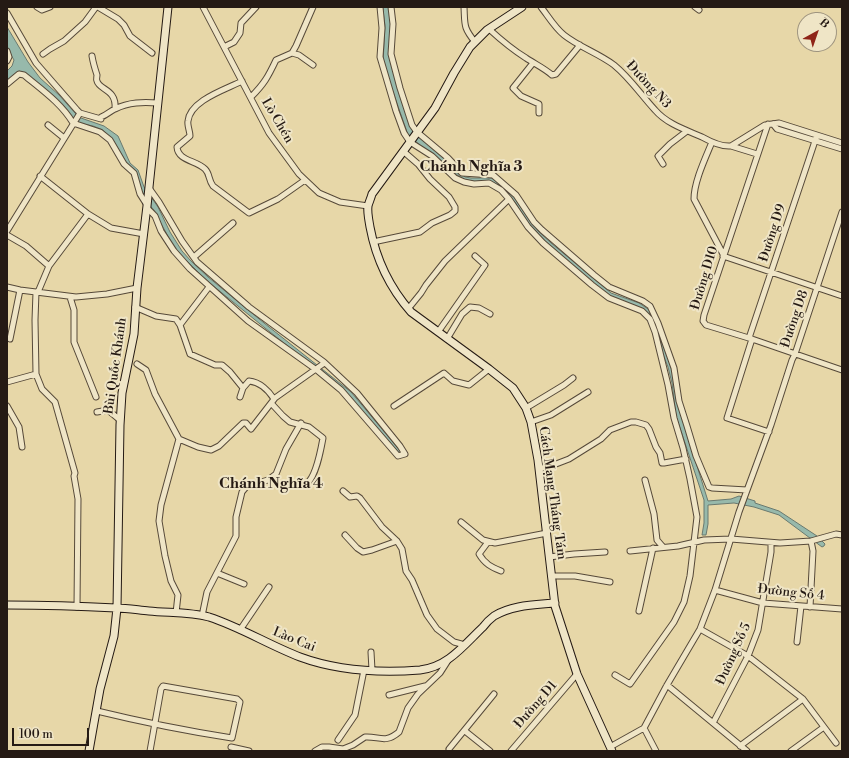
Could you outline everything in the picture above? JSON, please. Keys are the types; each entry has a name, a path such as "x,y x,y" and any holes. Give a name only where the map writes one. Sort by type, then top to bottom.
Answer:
{"street":[{"path":"37,7 42,10 50,7"},
{"path":"43,54 64,41 86,22 95,7 118,19 130,36 152,53"},
{"name":"Bùi Quốc Khánh","path":"89,751 100,689 114,636 117,608 120,420 122,393 134,334 135,307 168,7"},
{"name":"Lò Chén","path":"203,7 269,133 299,174 319,193 340,202 368,206"},
{"path":"224,47 234,42 240,33 241,23 256,7"},
{"path":"251,97 263,85 276,60 292,53 313,7"},
{"path":"380,7 382,32 380,57 404,133 411,141 432,156 456,178 464,182 474,184 489,183 501,190 528,227 543,243 609,298 642,311 650,319 661,355 674,418 685,457 697,517 690,576 684,602 674,622 630,684 615,675"},
{"path":"391,7 393,14 391,54 412,125 417,132 448,158 462,173 489,174 495,176 516,195 534,222 542,230 609,287 643,301 650,306 658,323 674,368 679,401 696,454 709,487 746,493"},
{"path":"464,7 464,25 475,42"},
{"path":"368,206 372,194 435,108 465,54 489,29 522,7"},
{"name":"Đường N3","path":"541,7 563,35 613,64 659,114 678,127 712,142 757,154"},
{"path":"7,14 36,63 79,114 101,119 101,117 115,109 140,102 158,103"},
{"path":"489,29 502,41 533,63 554,75 580,45"},
{"path":"382,32 392,32"},
{"path":"7,52 9,57 7,61"},
{"path":"292,53 299,55 313,65"},
{"path":"92,56 97,82 99,86 106,89 112,96 116,103 115,109"},
{"path":"533,63 512,87 521,96 539,104 539,113"},
{"path":"7,84 19,74 24,75 59,105 73,122 100,132 110,140 124,164 134,174 140,194 174,252 209,287 248,321 315,369 341,390 398,456 405,454 357,393 324,362 249,307 197,262 182,241 159,202 149,189"},
{"path":"242,81 226,90 216,92 198,104 188,121 190,136 177,147 178,152 182,157 203,167 208,172 209,181 213,186 249,213 278,199 306,180"},
{"path":"7,231 79,114"},
{"path":"731,146 770,124 777,129 842,143"},
{"name":"Đường D10","path":"770,124 757,154 723,255 703,321 706,325 842,368"},
{"path":"48,125 64,138"},
{"path":"663,164 659,161 658,156 670,144 687,131"},
{"path":"816,138 842,149"},
{"name":"Đường D9","path":"769,432 759,430 727,418 750,338 816,138"},
{"path":"712,142 702,166 694,199 723,255 842,296"},
{"path":"373,242 420,232 432,223 450,215 455,211 449,197 430,179 418,164 403,151"},
{"path":"40,176 88,214 111,228 144,234"},
{"path":"489,183 495,176"},
{"path":"408,309 444,261 509,199"},
{"name":"Cách Mạng Tháng Tám","path":"368,206 373,242 380,263 392,289 408,309 513,388 526,408 539,469 555,603 577,674 611,749"},
{"name":"Đường D8","path":"644,728 700,629 715,590 739,512 769,432 842,212"},
{"path":"77,607 78,499 74,476 75,473 55,402 42,388 36,374 35,327 37,292 49,266 88,214"},
{"path":"194,257 233,223"},
{"path":"7,235 26,246 49,266"},
{"path":"438,332 485,265 475,256"},
{"path":"7,287 70,297 107,294 137,288"},
{"path":"180,325 209,287"},
{"path":"10,339 20,290"},
{"path":"620,303 623,293"},
{"path":"70,297 74,310 74,342 96,397"},
{"path":"447,339 462,314 470,306 479,308 490,314"},
{"path":"135,307 156,316 176,319 180,325 190,354 215,365 222,365 243,388"},
{"path":"661,355 668,353"},
{"path":"137,364 146,370 155,394 179,439 208,450 213,449 226,440 243,423 246,423 251,429 273,401 322,364"},
{"path":"394,406 444,373 453,381 470,385 489,369"},
{"path":"7,382 36,374"},
{"path":"526,408 573,378"},
{"path":"240,397 243,388 249,381 254,382 269,391 273,401 283,416 290,422 300,424 314,430 323,438 317,464 310,481 306,484"},
{"path":"530,422 551,415 588,392"},
{"path":"7,406 19,427 22,446"},
{"path":"97,412 108,410 120,420"},
{"path":"539,469 569,459 601,439 610,430 631,422 646,425 660,453 662,463 696,454"},
{"path":"202,616 207,592 236,536 236,517 242,492 247,486 268,480 276,474 286,449 300,424"},
{"path":"176,613 178,595 171,581 164,556 159,521 161,506 179,439"},
{"path":"646,480 654,514 657,540 663,547"},
{"path":"343,492 350,497 357,496 360,498 382,527 397,541 402,549 406,571 412,580 427,615 437,629 454,642 465,645"},
{"path":"461,522 484,540 495,543 547,533"},
{"path":"630,551 704,540 731,539 780,543 811,541 836,534 842,535"},
{"path":"345,535 357,548 363,552 397,541"},
{"path":"810,607 813,551 811,541"},
{"path":"488,542 479,554 483,561 491,568 501,571"},
{"name":"Đường Số 5","path":"713,723 748,656 758,630 764,603 771,543"},
{"path":"639,611 653,548"},
{"path":"549,557 605,552"},
{"path":"217,573 244,584"},
{"path":"551,576 575,576 610,582"},
{"path":"240,630 269,587"},
{"name":"Đường Số 4","path":"715,590 764,603 842,609"},
{"name":"Lào Cai","path":"7,605 117,608 202,616 240,630 300,657 332,666 368,670 420,670 430,668 449,659 492,617 507,609 520,606 555,603"},
{"path":"797,642 801,606"},
{"path":"700,629 748,656 803,699 836,743"},
{"path":"338,740 357,711 358,700 368,670 371,652"},
{"path":"315,751 322,747 343,749 353,746 364,737 386,739 399,732 408,708 426,686 440,673 449,659"},
{"name":"Đường D1","path":"511,751 577,674"},
{"path":"667,685 747,751"},
{"path":"150,751 163,686 237,699 240,702 231,749 249,751"},
{"path":"389,695 426,686"},
{"path":"449,749 494,694"},
{"path":"740,746 803,699"},
{"path":"97,711 155,724 232,738"},
{"path":"611,749 644,728 656,751"},
{"path":"791,751 824,728"},
{"path":"465,731 490,751"}],"shaded area":[{"path":"383,7 390,7 392,26 390,60 413,129 428,145 465,177 491,178 498,181 518,200 538,231 551,243 611,293 639,303 651,311 672,365 681,415 708,501 731,499 739,496 755,501 755,503 779,511 817,536 825,544 824,546 822,547 779,515 754,507 734,503 708,505 708,524 706,535 702,535 704,523 704,500 676,416 672,383 668,367 648,315 609,297 535,234 515,202 496,185 471,183 463,180 437,157 408,135 383,63 385,26"},
{"path":"7,27 28,62 40,78 59,95 75,113 81,118 104,126 118,136 130,163 138,170 144,187 158,207 170,232 182,251 191,261 264,323 351,392 402,453 399,453 351,398 206,280 184,258 173,246 154,210 142,197 139,184 113,140 103,130 78,123 44,88 22,72 19,71 7,81 7,71 12,66 14,60 7,48"}],"district":[{"name":"Chánh Nghĩa 3","path":"471,167"},
{"name":"Chánh Nghĩa 4","path":"271,484"}]}
